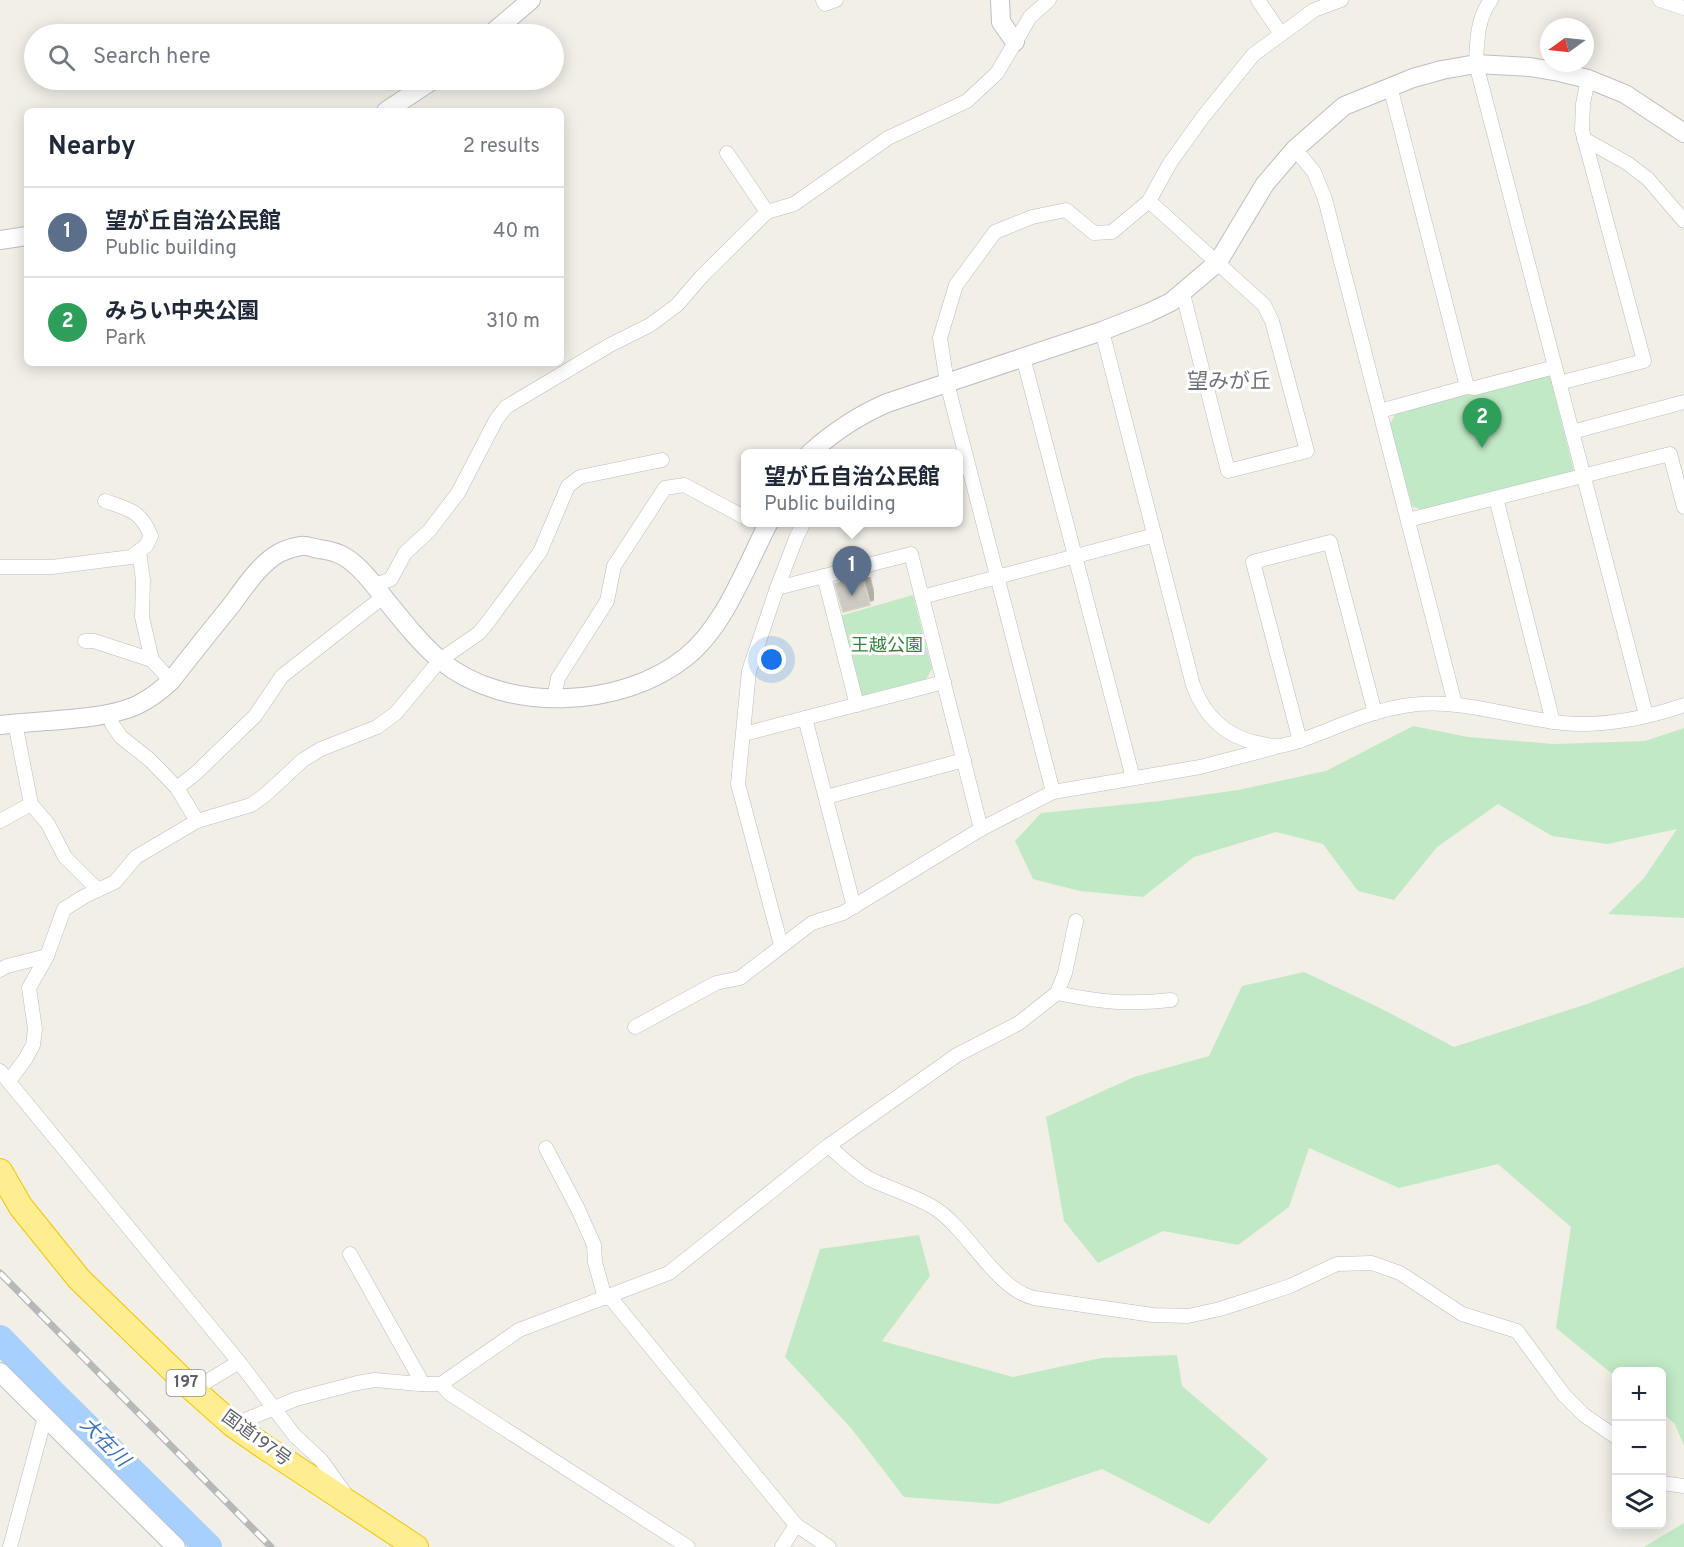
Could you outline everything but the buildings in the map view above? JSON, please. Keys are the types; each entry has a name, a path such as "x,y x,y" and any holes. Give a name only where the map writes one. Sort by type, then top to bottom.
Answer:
{"highway":[{"name":"国道197号","path":"0,1171 21,1207 79,1279 193,1390 233,1425 416,1547"}],"street":[{"path":"503,24 531,0"},
{"path":"823,0 825,4 836,0"},
{"path":"1000,0 1000,22 1016,42"},
{"path":"177,788 196,773 255,716 282,676 391,579 405,553 429,531 458,493 496,420 506,407 659,319 677,305 702,276 767,212 794,204 888,138 967,101 997,73 1030,17 1049,0"},
{"path":"1258,0 1281,34"},
{"path":"961,449 940,338 956,285 995,232 1032,218 1066,210 1094,233 1112,232 1149,201 1170,163 1203,117 1253,55 1281,34 1311,5 1341,0"},
{"path":"1491,0 1484,9 1477,39 1476,64 1646,716"},
{"path":"1660,0 1684,8"},
{"path":"814,449 842,426 886,403 1102,331 1148,313 1183,294 1218,262 1265,184 1295,148 1344,106 1390,86 1442,70 1476,64 1530,67 1588,79 1624,94 1683,129"},
{"path":"1559,383 1644,361 1582,130 1583,104 1588,79"},
{"path":"1390,86 1467,387"},
{"path":"391,108 418,90"},
{"path":"1584,139 1627,163 1648,179 1684,221"},
{"path":"1295,148 1314,172 1325,199 1455,704"},
{"path":"727,153 767,212"},
{"path":"1149,201 1264,305 1272,321 1306,451 1228,471 1183,294"},
{"path":"0,240 24,236"},
{"path":"1102,331 1193,685 1199,700 1211,718 1225,730 1255,743 1278,746"},
{"path":"1023,357 1133,778"},
{"path":"1380,411 1467,387 1475,388 1555,367"},
{"path":"1572,432 1684,402"},
{"path":"1408,520 1670,454 1684,507"},
{"path":"963,458 998,577 1053,792"},
{"path":"355,1507 321,1460 295,1436 239,1362 4,1076 26,1058 33,1045 35,1029 29,988 47,956 54,930 64,909 115,882 136,857 197,821 250,805 312,754 377,727 396,713 440,660 479,633 540,552 568,486 580,477 662,460"},
{"path":"554,698 558,678 607,601 614,566 665,488 684,485 741,515"},
{"path":"1496,498 1553,722"},
{"path":"0,567 63,566 131,556 146,546 151,536 143,519 129,509 105,501"},
{"path":"98,890 65,857 48,824 31,804 7,724 109,713 139,705 157,694 171,681 258,570 280,553 302,546 327,550 344,557 380,591 408,627 440,660 464,676 491,688 524,696 554,698 596,695 630,688 660,674 687,657 720,620 761,527"},
{"path":"781,945 738,784 749,671 777,588 802,527"},
{"path":"922,597 1155,535"},
{"path":"1300,741 1253,562 1330,542 1375,713"},
{"path":"139,551 143,580 142,617 152,660 171,681"},
{"path":"777,588 911,554 981,829"},
{"path":"824,576 857,705"},
{"path":"85,641 94,641 152,660"},
{"path":"744,734 944,681"},
{"path":"635,1027 716,983 740,978 812,923 843,913 981,829 1053,792 1200,767 1300,741 1375,713 1418,704 1455,704 1574,724 1600,723 1646,716 1684,705"},
{"path":"109,713 112,724 122,737 150,760 177,788 197,821"},
{"path":"805,718 854,907"},
{"path":"826,797 964,760"},
{"path":"0,821 31,804"},
{"path":"233,1425 273,1408 357,1383 375,1380 441,1384 519,1330 669,1273 828,1146 957,1055 1019,1023 1057,993 1065,973 1076,921"},
{"path":"0,970 6,966 47,956"},
{"path":"1057,993 1098,1002 1144,1003 1170,1000"},
{"path":"828,1146 869,1179 935,1208 962,1232 1010,1286 1034,1298 1153,1315 1188,1316 1220,1309 1290,1286 1337,1264 1372,1263 1393,1270 1462,1314 1517,1331 1564,1395 1584,1415 1612,1434"},
{"path":"546,1148 594,1245 595,1262 607,1297 796,1525 829,1547"},
{"path":"350,1254 423,1384"},
{"path":"193,1390 239,1362"},
{"path":"0,1372 176,1547"},
{"path":"441,1384 449,1393 688,1547"},
{"path":"10,1547 45,1417"},
{"path":"1666,1484 1684,1486"},
{"path":"782,1547 796,1525"}],"green space":[{"path":"1549,373 1574,472 1422,510 1412,506 1390,424 1396,413"},
{"name":"王越公園","path":"913,595 932,669 926,679 860,696 840,616"},
{"path":"1413,726 1468,737 1553,744 1645,741 1684,728 1684,918 1608,914 1644,878 1677,829 1607,844 1552,836 1498,804 1437,847 1394,900 1358,891 1323,844 1276,832 1194,857 1143,897 1080,891 1033,879 1015,841 1041,813 1160,801 1238,790 1326,771"},
{"path":"1684,967 1684,1446 1675,1424 1666,1416 1666,1367 1612,1367 1612,1374 1556,1328 1571,1227 1498,1164 1399,1188 1309,1148 1289,1207 1238,1245 1163,1231 1098,1263 1064,1221 1046,1117 1134,1077 1209,1056 1242,986 1304,972 1454,1047 1587,1004"},
{"path":"919,1235 930,1276 882,1341 1013,1377 1101,1358 1177,1355 1182,1386 1268,1459 1209,1524 1102,1469 998,1504 904,1497 851,1428 785,1357 820,1249"},
{"path":"1684,1523 1684,1547 1644,1547"}],"waterway":[{"name":"大在川","path":"0,1339 208,1547"}],"railway":[{"path":"0,1273 271,1547"}],"place":[{"name":"みらい中央公園","path":"1482,448"},
{"name":"望が丘自治公民館","path":"852,596"}],"district":[{"name":"望みが丘","path":"1229,382"}]}
